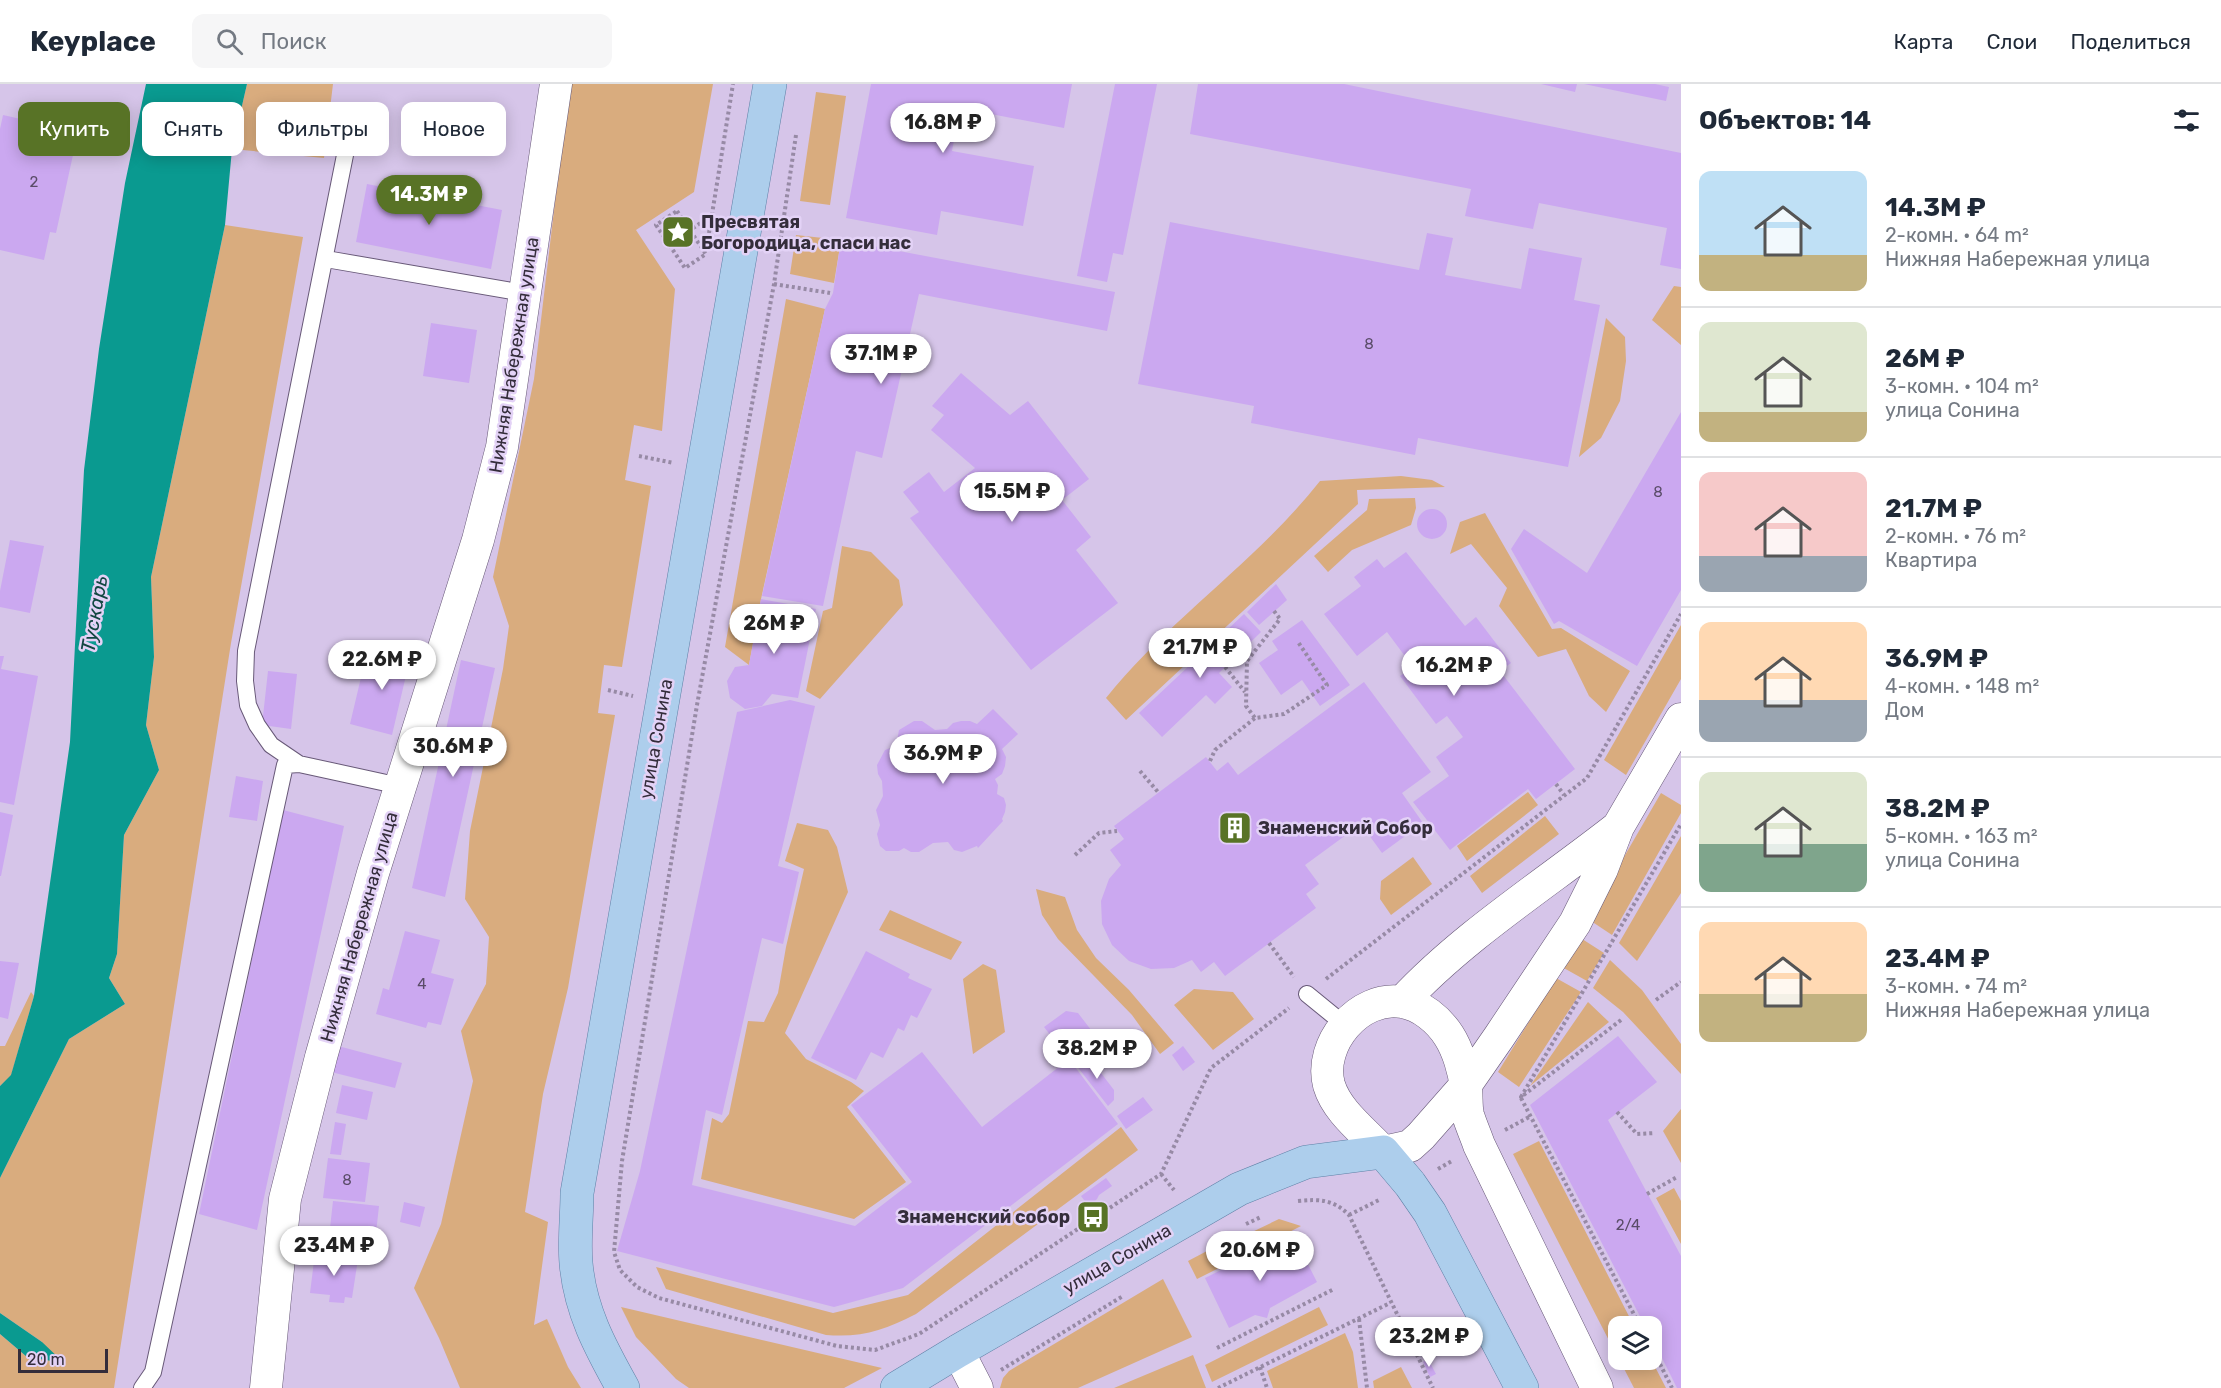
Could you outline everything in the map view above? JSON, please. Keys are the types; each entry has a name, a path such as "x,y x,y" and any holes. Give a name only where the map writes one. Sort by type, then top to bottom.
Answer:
{"main road":[{"name":"улица Сонина","path":"623,1388 596,1341 582,1299 576,1262 577,1193 770,84"},
{"name":"улица Сонина","path":"897,1388 957,1351 1239,1189 1306,1162 1383,1152"},
{"path":"1383,1152 1410,1184 1430,1213 1522,1388"}],"street":[{"name":"Нижняя Набережная улица","path":"266,1388 285,1199 321,1057 400,786 478,540 499,459 556,84"},
{"path":"1598,1388 1479,1145 1468,1115 1465,1086 1454,1045 1442,1027 1421,1008 1402,1002 1387,1002 1356,1015 1345,1025 1328,1057 1329,1087 1342,1109 1383,1152 1410,1146 1421,1136 1465,1086 1575,923 1602,869 1618,827 1681,718"},
{"path":"1402,1002 1423,979 1466,943 1618,827"},
{"path":"957,1351 977,1387"}],"lane":[{"path":"298,764 271,745 257,725 248,705 245,681 246,651 345,156"},
{"path":"326,259 524,293"},
{"path":"142,1388 153,1372 285,765 298,764 400,786"},
{"path":"1307,994 1345,1025"}],"path":[{"path":"797,129 774,284 697,705 622,1161 614,1252 620,1270 637,1287 659,1298 837,1346 875,1350 920,1334 1161,1174"},
{"path":"677,211 690,230 706,254 685,268 656,225 677,211"},
{"path":"683,235 712,214"},
{"path":"774,284 830,292"},
{"path":"639,456 674,463"},
{"path":"1255,718 1245,706 1247,661 1280,619 1274,611"},
{"path":"1475,864 1587,778 1681,614"},
{"path":"1210,761 1215,750 1255,718 1284,714 1327,685 1298,642"},
{"path":"1225,667 1246,693"},
{"path":"608,690 635,696"},
{"path":"1140,771 1158,792"},
{"path":"1556,784 1564,795"},
{"path":"1521,1098 1681,824"},
{"path":"1075,855 1100,833 1118,831"},
{"path":"1269,943 1307,994"},
{"path":"1656,1000 1681,982"},
{"path":"1521,1098 1621,1020"},
{"path":"1521,1098 1635,1316"},
{"path":"1617,1112 1637,1134 1655,1133"},
{"path":"1349,1215 1410,1184 1531,1116"},
{"path":"1647,1194 1677,1177"},
{"path":"1296,1201 1314,1199 1328,1201 1340,1206 1349,1215 1433,1388"},
{"path":"1238,1229 1267,1214"},
{"path":"1217,1348 1334,1289"},
{"path":"977,1387 1125,1294"},
{"path":"1218,1388 1390,1303"},
{"path":"1359,1318 1367,1388"},
{"path":"1260,1367 1267,1388"},
{"path":"1662,1368 1672,1388"}],"shaded area":[{"path":"247,84 333,84 331,102 256,102 256,151 244,150 243,102"},
{"path":"569,84 713,84 694,192 636,230 675,289 662,431 634,425 625,480 651,486 622,667 604,665 598,713 615,715 568,988 543,1094 525,1212 548,1222 534,1325 547,1319 568,1367 581,1388 460,1388 439,1338 414,1288 441,1224 473,1081 461,1031 486,984 489,937 465,899 470,831 503,669 509,626 493,577 534,379"},
{"path":"816,92 846,96 830,205 800,201"},
{"path":"225,225 303,237 231,643 114,1388 0,1388 0,1334 27,1357 42,1342 0,1313 0,1178 69,1039 125,1004 109,978 117,954 124,835 159,770 146,725 154,657 151,577"},
{"path":"796,235 841,240 834,283 790,274"},
{"path":"1674,286 1681,287 1681,345 1652,320"},
{"path":"786,299 825,309 761,599 749,665 725,647"},
{"path":"1606,318 1625,337 1626,361 1620,401 1601,438 1579,457"},
{"path":"1401,476 1432,480 1445,487 1357,490 1358,504 1126,720 1106,698 1158,642 1269,537 1320,481"},
{"path":"1415,498 1416,508 1411,525 1352,550 1328,572 1314,556 1367,510 1369,499"},
{"path":"1485,513 1552,629 1561,628 1630,671 1606,712 1589,696 1566,649 1538,657 1499,606 1507,588 1471,544 1450,554 1460,522"},
{"path":"842,546 871,552 899,580 903,605 820,699 806,691 823,611 832,608"},
{"path":"1681,625 1681,679 1626,775 1604,760"},
{"path":"1528,792 1538,805 1467,861 1457,846"},
{"path":"1661,793 1681,805 1681,813 1612,935 1588,919"},
{"path":"1545,816 1559,834 1482,893 1470,876"},
{"path":"797,823 828,830 837,847 848,892 785,1033 806,1059 864,1091 847,1107 906,1182 854,1219 701,1179 712,1118 722,1123 729,1114 748,1021 764,1022 778,993 804,869 785,861"},
{"path":"1681,836 1681,893 1637,961 1619,943"},
{"path":"1413,857 1432,884 1391,915 1380,899 1381,881"},
{"path":"1036,889 1065,897 1077,930 1096,958 1129,990 1174,1043 1160,1054 1132,1015 1058,939 1042,915"},
{"path":"890,910 962,942 951,960 879,930"},
{"path":"1579,937 1604,953 1587,981 1562,967"},
{"path":"1610,960 1642,990 1681,1044 1681,1074 1623,1012 1593,988"},
{"path":"983,964 996,970 1005,1032 973,1054 963,979"},
{"path":"1556,978 1581,992 1519,1087 1498,1072"},
{"path":"1194,989 1233,992 1254,1019 1213,1050 1174,1005"},
{"path":"31,992 34,996 11,1076 0,1086 0,1046 5,1046"},
{"path":"1588,1002 1609,1022 1530,1086"},
{"path":"1681,1109 1681,1163 1663,1131"},
{"path":"1121,1127 1138,1150 916,1314 872,1332 839,1336 826,1335 666,1289 656,1267 833,1313 908,1295"},
{"path":"1539,1141 1629,1316 1608,1316 1608,1339 1513,1154"},
{"path":"1674,1188 1681,1201 1681,1244 1656,1198"},
{"path":"1279,1219 1301,1226 1243,1256 1231,1252 1227,1264 1197,1279 1188,1261 1245,1231 1250,1233"},
{"path":"1163,1279 1192,1337 1078,1388 1000,1388 1003,1378 1009,1371"},
{"path":"621,1307 882,1368 844,1388 689,1388 676,1379 636,1337"},
{"path":"1319,1307 1328,1325 1212,1382 1205,1365"},
{"path":"1345,1333 1353,1352 1358,1388 1273,1388 1267,1371"},
{"path":"1193,1355 1206,1388 1114,1388"},
{"path":"1401,1367 1412,1388 1374,1388 1373,1381"},
{"path":"1625,1370 1657,1370 1666,1388 1634,1388"}],"water":[{"path":"146,84 247,84 243,102 142,102"},
{"name":"Тускарь","path":"142,103 142,156 231,156 225,225 151,577 154,657 146,725 159,770 124,835 117,954 109,978 125,1004 69,1039 0,1178 0,1086 11,1075 34,996 70,742 84,470 99,349 125,183"},
{"path":"0,1313 42,1342 64,1363 27,1357 0,1334"}],"building":[{"path":"871,84 1072,84 1064,128 960,108 952,151 1034,166 1023,226 941,211 937,235 846,218"},
{"path":"1115,84 1157,84 1123,255 1113,253 1107,282 1077,276"},
{"path":"1198,84 1344,84 1681,153 1681,269 1660,265 1667,228 1539,203 1533,229 1465,216 1471,189 1190,134"},
{"path":"1541,84 1577,84 1575,92"},
{"path":"1584,84 1655,84 1669,87 1666,101"},
{"path":"3,115 18,118 18,156 73,156 56,233 50,232 44,260 0,250 0,129"},
{"path":"367,184 502,210 491,269 356,242"},
{"path":"1170,222 1419,270 1427,233 1453,238 1445,275 1521,289 1529,248 1582,258 1574,300 1600,305 1568,467 1418,438 1415,455 1251,423 1254,406 1138,384"},
{"path":"841,240 1115,292 1107,331 919,294 882,458 856,451 823,606 762,596 825,309 833,293"},
{"path":"431,323 477,330 469,383 423,376"},
{"path":"961,373 1010,415 1028,401 1089,479 1062,500 1091,537 1076,550 1118,603 1031,670 910,518 919,512 903,492 929,472 944,492 975,468 931,430 944,415 932,406"},
{"path":"1681,412 1681,590 1637,666 1559,621 1554,624 1511,549 1524,529 1587,573"},
{"path":"1432,509 1443,513 1447,524 1443,535 1432,539 1421,535 1417,524 1421,513"},
{"path":"10,540 44,546 30,613 0,607 0,591"},
{"path":"1406,552 1465,626 1476,617 1511,663 1500,671 1575,769 1536,799 1528,789 1450,850 1413,802 1449,776 1436,757 1463,737 1447,716 1436,724 1400,676 1413,667 1387,632 1357,656 1324,614 1361,586 1354,577 1377,559 1384,568"},
{"path":"1276,584 1287,600 1259,625 1247,612"},
{"path":"761,599 816,609 798,698 772,694 762,706 745,709 730,698 727,681 735,667 749,665"},
{"path":"1244,614 1261,632 1219,673 1232,687 1215,704 1206,695 1162,737 1139,713"},
{"path":"1302,620 1350,685 1320,706 1302,680 1281,695 1259,663 1278,650 1272,641"},
{"path":"383,643 412,650 392,735 350,724 363,669 376,672"},
{"path":"0,656 4,656 1,669 38,676 14,805 0,802"},
{"path":"461,660 495,668 445,897 412,888"},
{"path":"268,671 297,674 291,729 262,725"},
{"name":"Знаменский Собор","path":"1364,682 1431,772 1402,793 1423,823 1382,853 1361,824 1305,865 1319,884 1306,894 1316,908 1225,976 1214,962 1201,972 1192,960 1174,968 1151,969 1129,961 1112,945 1102,924 1101,901 1109,879 1121,865 1110,850 1124,839 1114,826 1206,757 1217,771 1228,762 1238,775"},
{"path":"790,700 815,706 778,866 799,872 783,944 762,938 722,1115 706,1110 692,1185 855,1226 912,1182 851,1105 922,1052 982,1127 1069,1059 1118,1124 903,1288 834,1307 617,1251 640,1171 737,712"},
{"path":"993,709 1018,734 1002,749 1006,757 1005,766 1002,774 995,779 998,785 997,794 1004,798 1006,805 1003,821 978,848 977,846 962,852 954,850 948,842 933,843 919,852 911,852 904,848 899,851 886,851 880,846 877,834 880,825 876,810 883,796 882,781 877,765 885,750 896,746 899,730 914,721 922,721 935,730 947,729 953,723 961,721 977,724"},
{"path":"236,776 263,781 257,821 229,817"},
{"path":"283,810 344,826 257,1230 199,1214"},
{"path":"0,812 13,815 1,876 0,876"},
{"path":"405,931 440,940 431,973 454,979 441,1025 428,1022 426,1028 376,1014 383,988 389,990"},
{"path":"866,951 910,974 908,978 932,989 917,1018 911,1015 904,1031 898,1028 883,1058 871,1052 856,1080 811,1058"},
{"path":"0,961 19,963 8,1019 0,1017"},
{"path":"1066,1011 1078,1013 1098,1039 1069,1059 1044,1027"},
{"path":"1618,1036 1657,1082 1608,1120 1681,1256 1681,1388 1677,1388 1662,1358 1662,1316 1640,1316 1530,1105"},
{"path":"338,1046 402,1063 395,1088 331,1072"},
{"path":"1183,1046 1195,1062 1183,1071 1172,1055"},
{"path":"1088,1056 1114,1090 1114,1100 1108,1106 1076,1065"},
{"path":"342,1085 373,1092 367,1120 336,1113"},
{"path":"1143,1097 1153,1110 1126,1129 1117,1116"},
{"path":"335,1122 346,1124 341,1155 330,1154"},
{"path":"328,1158 370,1163 365,1202 323,1198"},
{"path":"1106,1178 1112,1186 1099,1195 1092,1204 1087,1204 1081,1196"},
{"path":"333,1201 379,1206 376,1233 330,1228"},
{"path":"404,1202 425,1207 420,1227 400,1222"},
{"path":"1294,1237 1317,1282 1270,1308 1267,1318 1255,1315 1229,1328 1205,1278 1229,1266 1232,1255 1245,1258"},
{"path":"315,1253 358,1259 352,1298 345,1297 344,1303 329,1302 330,1295 310,1293"},
{"path":"1413,1329 1420,1343 1415,1346 1408,1331"},
{"path":"1428,1359 1436,1374 1430,1377 1423,1362"}],"place":[{"name":"Пресвятая Богородица, спаси нас","path":"678,232"},
{"name":"Знаменский Собор","path":"1235,828"},
{"name":"Знаменский собор","path":"1093,1217"}]}
